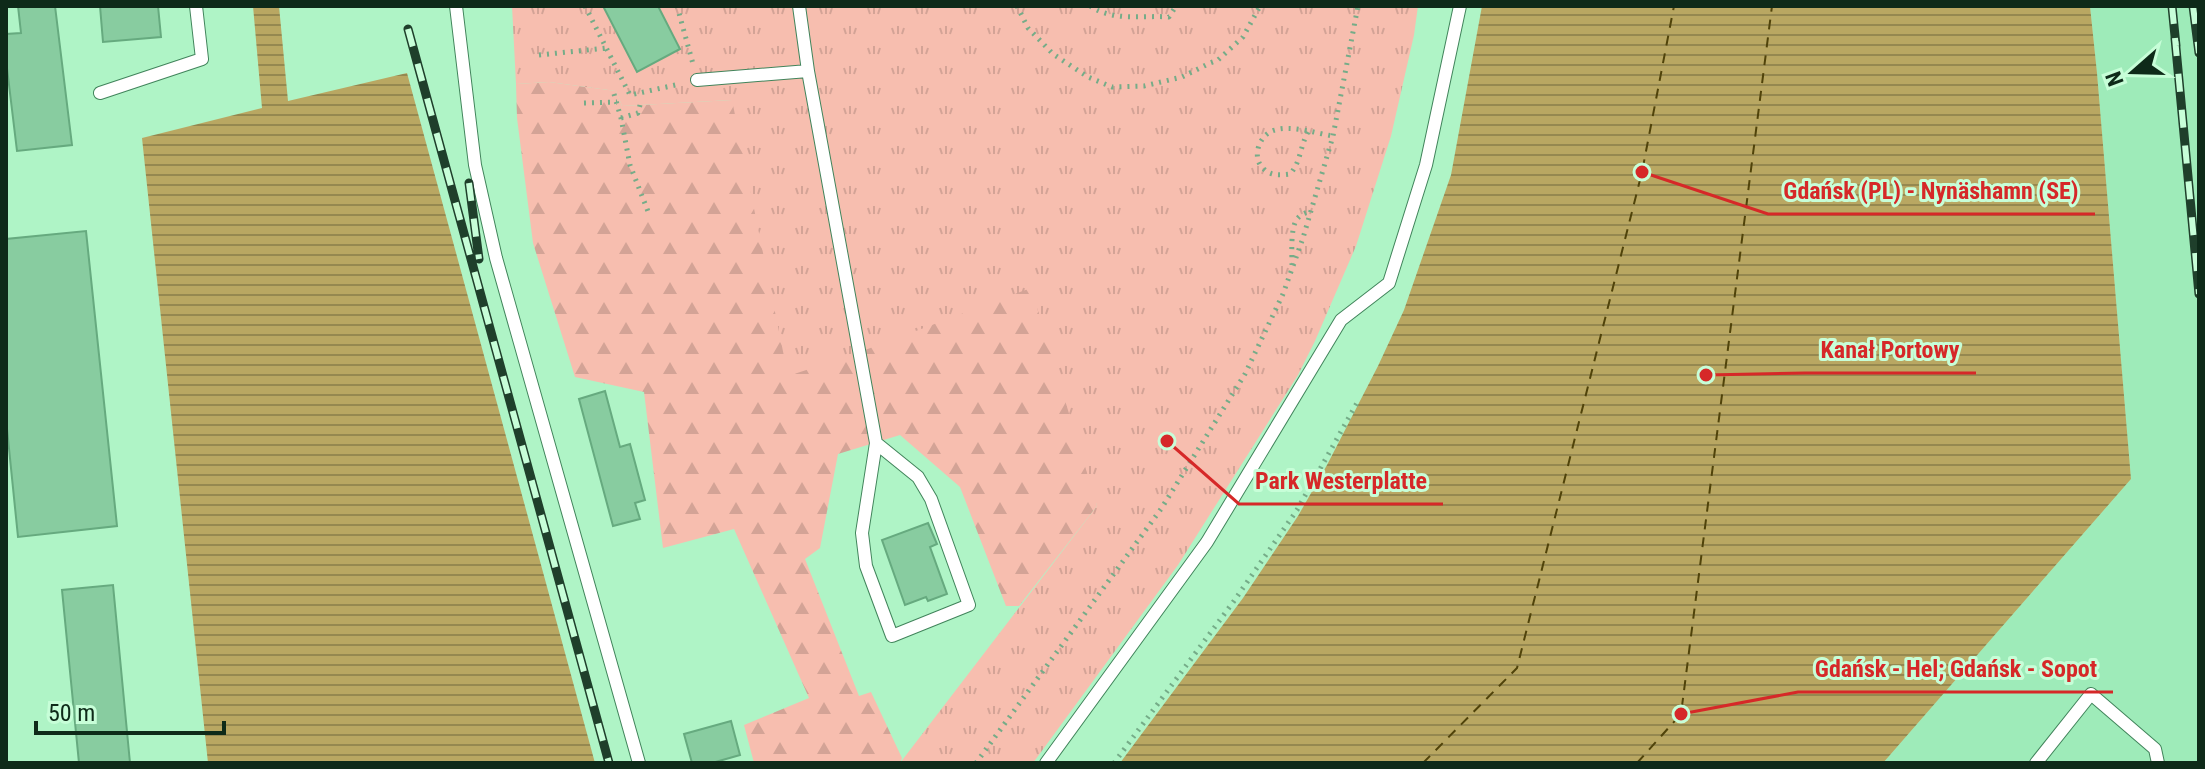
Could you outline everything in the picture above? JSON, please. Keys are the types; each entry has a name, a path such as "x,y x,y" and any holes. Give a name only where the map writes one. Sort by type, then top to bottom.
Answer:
{"lane":[{"path":"100,93 202,59 196,6"},
{"path":"456,6 475,165 496,258 639,763"},
{"path":"799,6 808,71 876,443 862,533 866,566 892,636 969,605 931,499 918,477 876,443"},
{"path":"1046,763 1207,542 1341,320 1389,283 1426,165 1460,6"},
{"path":"697,80 808,71"},
{"path":"2036,763 2091,694 2155,749 2158,763"}],"path":[{"path":"585,6 630,95 697,80 677,6"},
{"path":"1017,6 1028,28 1053,54 1088,77 1112,87 1144,86 1182,77 1218,60 1243,37 1260,6"},
{"path":"1090,6 1101,13 1119,17 1169,17 1176,6"},
{"path":"976,763 1169,496 1245,374 1283,294 1311,210 1333,136 1358,6"},
{"path":"539,55 607,48"},
{"path":"614,94 630,165 649,214"},
{"path":"584,103 617,102"},
{"path":"621,118 638,113 640,105"},
{"path":"1308,132 1302,142 1297,166 1290,174 1277,175 1265,171 1258,161 1257,149 1263,136 1275,130 1289,129 1308,132 1333,136"},
{"path":"1292,270 1292,237 1296,218 1311,210"},
{"path":"1114,763 1297,510 1357,403"}],"shaded area":[{"path":"253,6 279,6 288,101 407,73 595,763 208,763 142,138 262,108"},
{"path":"1482,6 2090,6 2131,479 1883,763 1120,763 1243,598 1298,516 1378,366 1404,310 1451,175"},
{"path":"2090,6 2199,6 2199,763 1883,763 2131,479"}],"green space":[{"path":"512,6 1418,6 1391,136 1356,246 1298,375 1178,565 1033,763 900,763 1097,506 1031,288 788,376 732,100 622,106 616,91 549,82 516,84"},
{"path":"718,6 1004,6 1097,506 1019,606 1006,606 960,487 900,435 838,454 820,548 805,559 859,696 871,692 902,758 900,763 754,763 744,725 809,698 734,529 663,548 644,392 575,377 533,243 517,118 516,84 549,82 616,91 622,106 732,100"}],"building":[{"path":"18,6 55,6 72,145 17,151 6,60 6,34 21,33"},
{"path":"100,6 158,6 161,37 103,42"},
{"path":"603,6 658,6 680,49 637,72"},
{"path":"86,231 117,526 18,537 6,419 6,239"},
{"path":"605,391 620,447 630,444 645,500 635,503 640,519 613,526 579,399"},
{"path":"928,523 937,544 930,547 947,594 928,601 926,597 905,605 882,540"},
{"path":"113,585 130,763 79,763 62,590"},
{"path":"731,721 740,755 712,763 692,763 684,734"}],"ferry route":[{"path":"1423,763 1517,668 1642,172 1674,6"},
{"path":"1637,763 1681,714 1772,6"}],"railway":[{"path":"2172,6 2176,46"},
{"path":"2193,6 2199,53"},
{"path":"408,29 609,763"},
{"path":"2175,38 2199,294"},
{"path":"469,183 479,259"}],"place":[{"name":"Gdańsk (PL) - Nynäshamn (SE)","path":"1642,172"},
{"name":"Kanał Portowy","path":"1706,375"},
{"name":"Park Westerplatte","path":"1167,441"},
{"name":"Gdańsk - Hel; Gdańsk - Sopot","path":"1681,714"}]}
